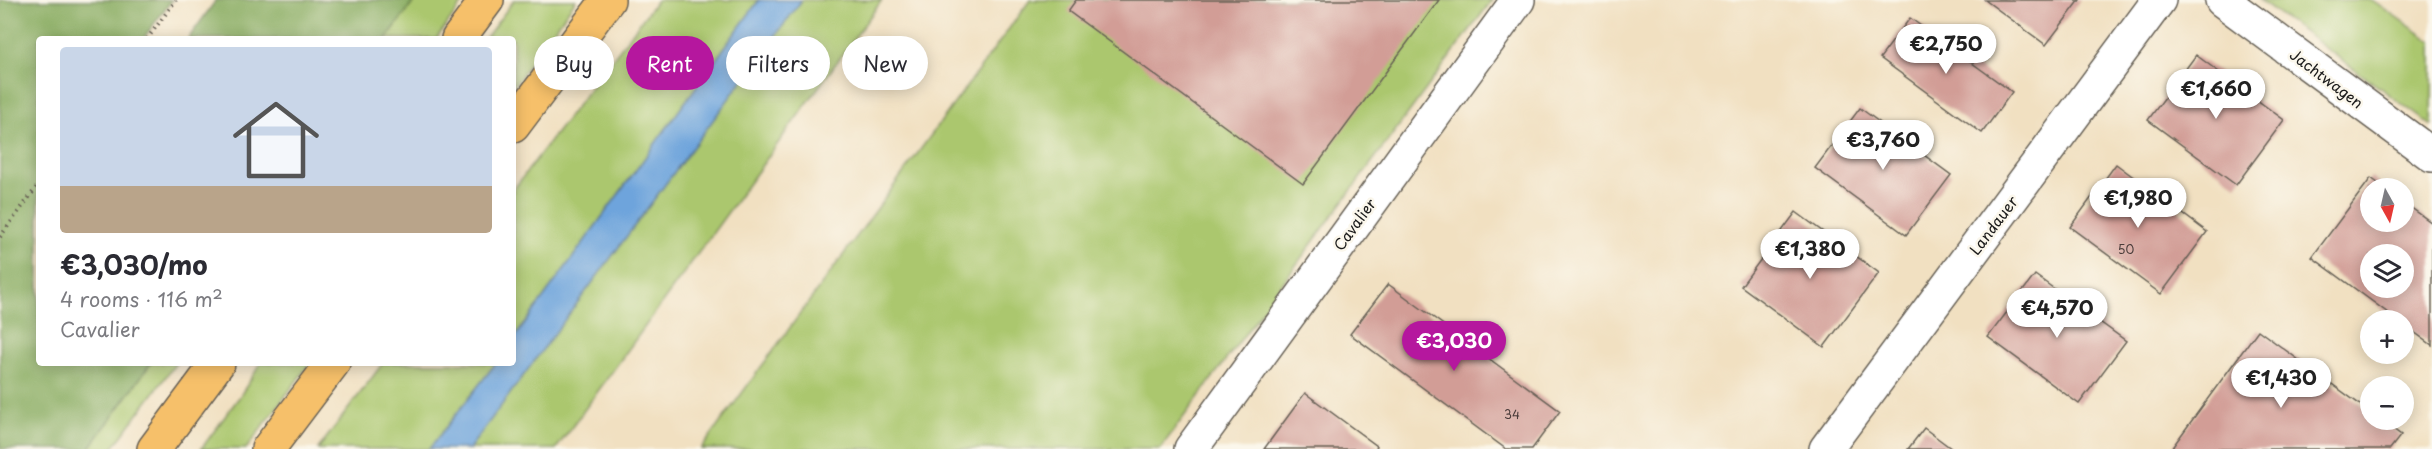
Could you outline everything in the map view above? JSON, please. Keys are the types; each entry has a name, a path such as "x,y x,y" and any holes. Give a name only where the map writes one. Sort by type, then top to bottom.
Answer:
{"highway":[{"path":"460,36 487,0"},
{"path":"516,122 608,0"},
{"path":"154,449 216,366"},
{"path":"268,449 331,366"}],"street":[{"name":"Cavalier","path":"1191,449 1518,0"},
{"name":"Landauer","path":"1826,449 2159,0"},
{"name":"Jachtwagen","path":"2222,0 2432,156"}],"path":[{"path":"149,36 176,0"},
{"path":"0,237 36,188"}],"green space":[{"path":"0,0 172,0 145,36 36,36 36,366 149,366 89,449 0,449"},
{"path":"216,0 415,0 388,36 190,36"},
{"path":"415,0 465,0 438,36 388,36"},
{"path":"514,0 576,0 550,36 534,36 534,58 516,83 516,36 487,36"},
{"path":"657,0 759,0 733,36 726,36 726,46 714,62 714,36 630,36"},
{"path":"802,0 882,0 856,36 842,36 842,55 830,72 830,36 775,36"},
{"path":"1030,0 1492,0 1160,449 701,449"},
{"path":"2260,0 2372,0 2432,42 2432,126"},
{"path":"626,41 626,90 694,90 516,336 516,186 589,90 614,90 614,57"},
{"path":"735,90 817,90 556,449 469,449"},
{"path":"149,366 174,366 112,449 89,449"},
{"path":"259,366 308,366 246,449 201,449"},
{"path":"381,366 494,366 429,449 318,449"}],"water":[{"path":"759,0 802,0 775,36 733,36"},
{"path":"726,46 726,90 735,90 469,449 429,449 494,366 516,366 516,336 694,90 714,90 714,62"}],"building":[{"path":"1076,0 1439,0 1303,184 1068,11"},
{"path":"1985,0 2080,0 2046,45"},
{"path":"1910,18 2012,92 1982,133 1880,58"},
{"path":"2196,55 2284,120 2236,185 2148,120"},
{"path":"1860,108 1951,175 1906,235 1815,168"},
{"path":"2116,164 2207,232 2161,294 2070,227"},
{"path":"2360,193 2360,232 2414,232 2414,210 2432,223 2432,345 2414,332 2414,310 2384,310 2368,298 2414,298 2414,244 2360,244 2360,292 2312,257"},
{"path":"1796,212 1879,273 1824,347 1741,286"},
{"path":"2035,275 2126,341 2079,404 1988,337"},
{"path":"1388,284 1560,411 1532,449 1506,449 1350,334"},
{"path":"2258,330 2360,405 2360,430 2394,430 2401,435 2390,449 2171,449"},
{"path":"1305,393 1377,446 1375,449 1264,449"},
{"path":"1924,428 1952,449 1908,449"}]}
